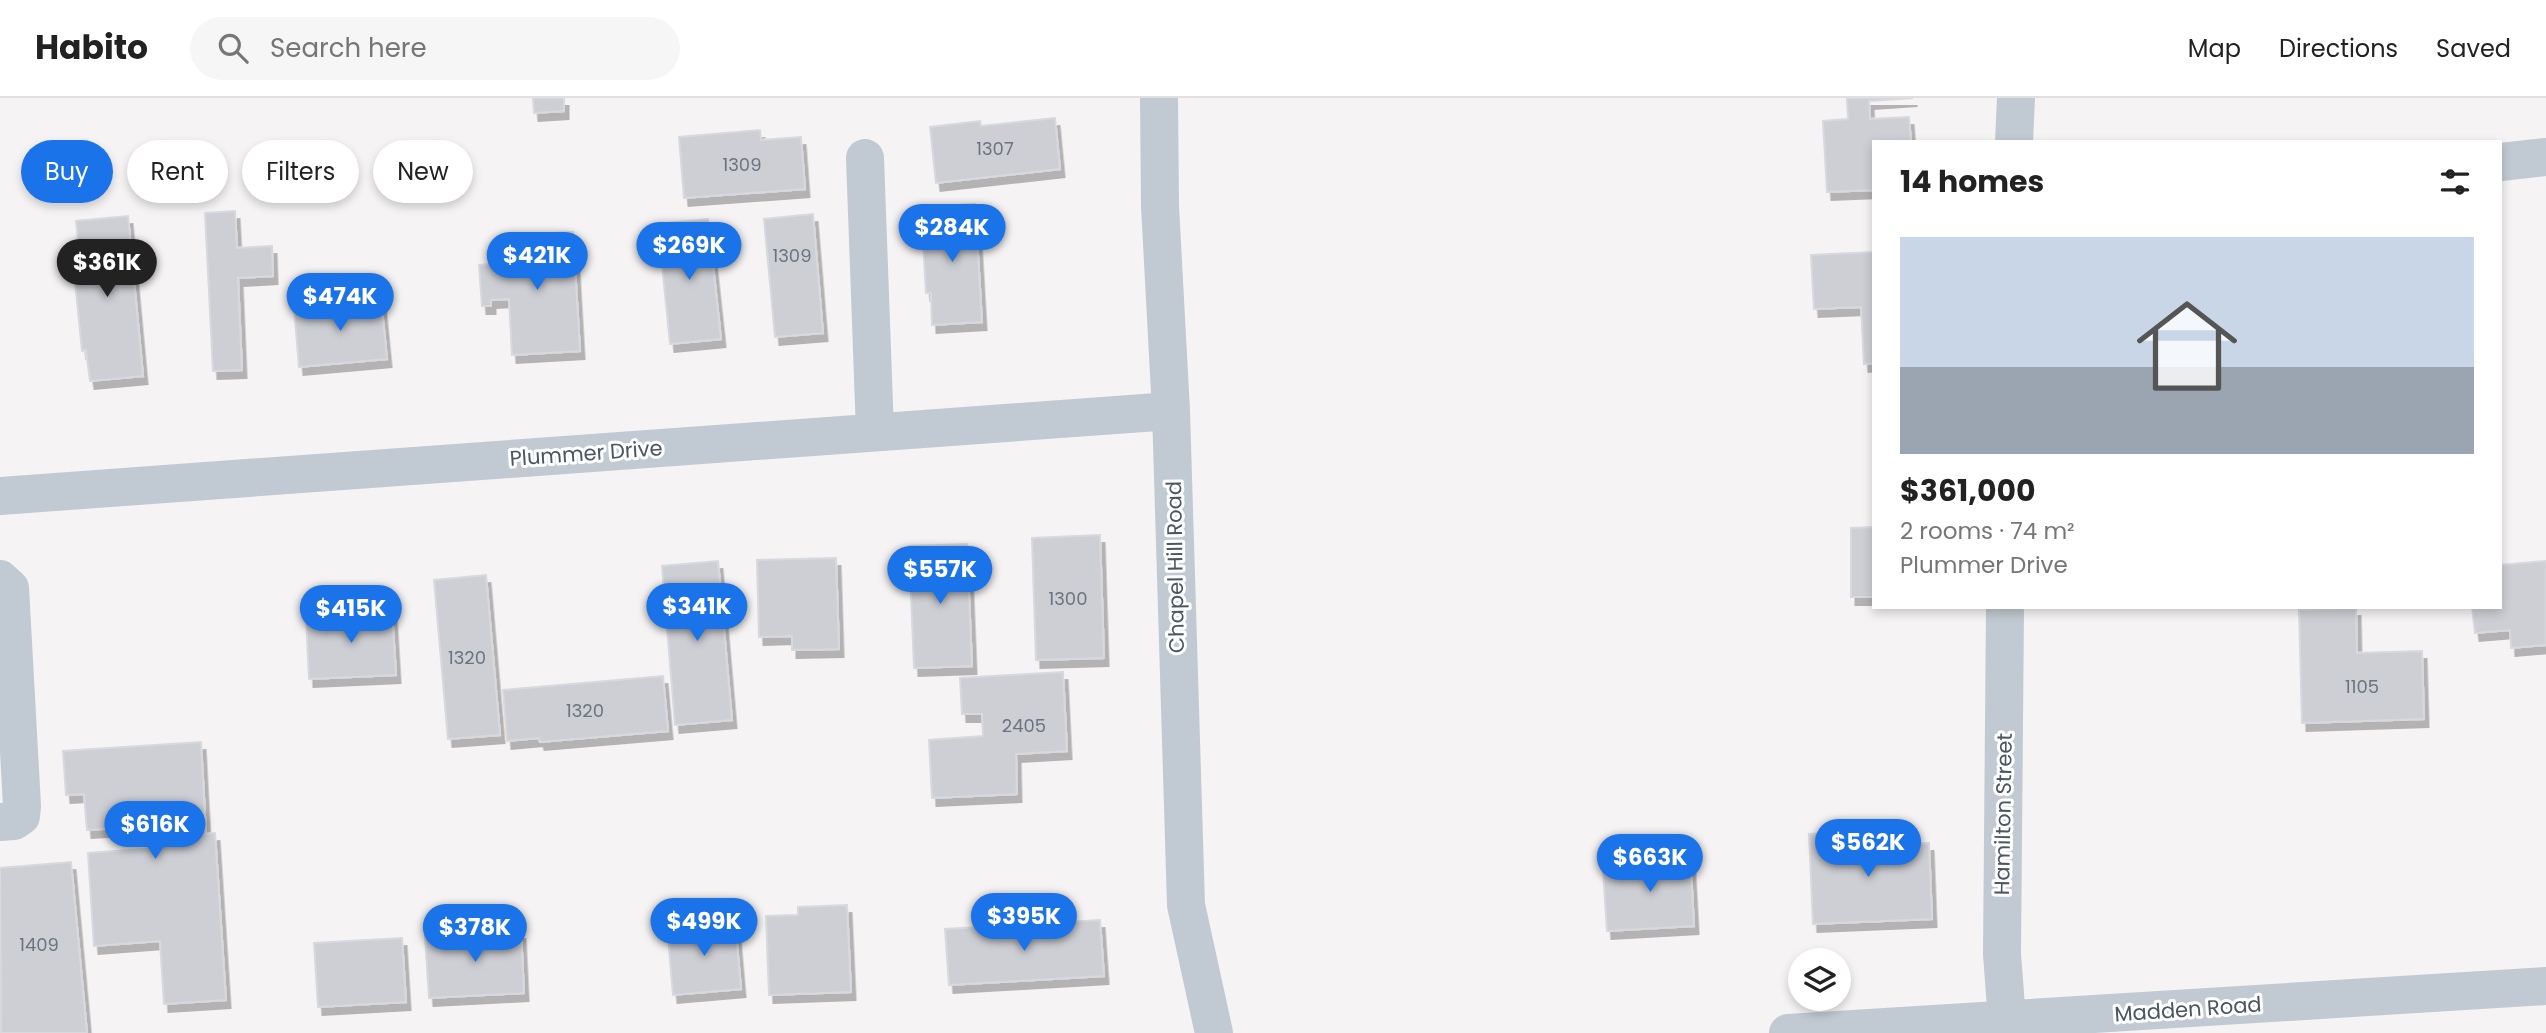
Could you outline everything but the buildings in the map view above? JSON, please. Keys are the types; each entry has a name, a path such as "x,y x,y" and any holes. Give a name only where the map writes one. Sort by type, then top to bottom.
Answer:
{"street":[{"name":"Chapel Hill Road","path":"1159,98 1160,206 1171,411 1186,905 1214,1033"},
{"path":"2014,140 2017,98"},
{"path":"2502,162 2546,157"},
{"path":"865,158 875,432"},
{"name":"Plummer Drive","path":"0,496 1171,411"},
{"path":"0,579 9,588 22,806 21,816 14,821 0,822"},
{"name":"Hamilton Street","path":"2005,609 2001,954 2007,1020"},
{"name":"Madden Road","path":"1788,1033 2546,986"}]}
